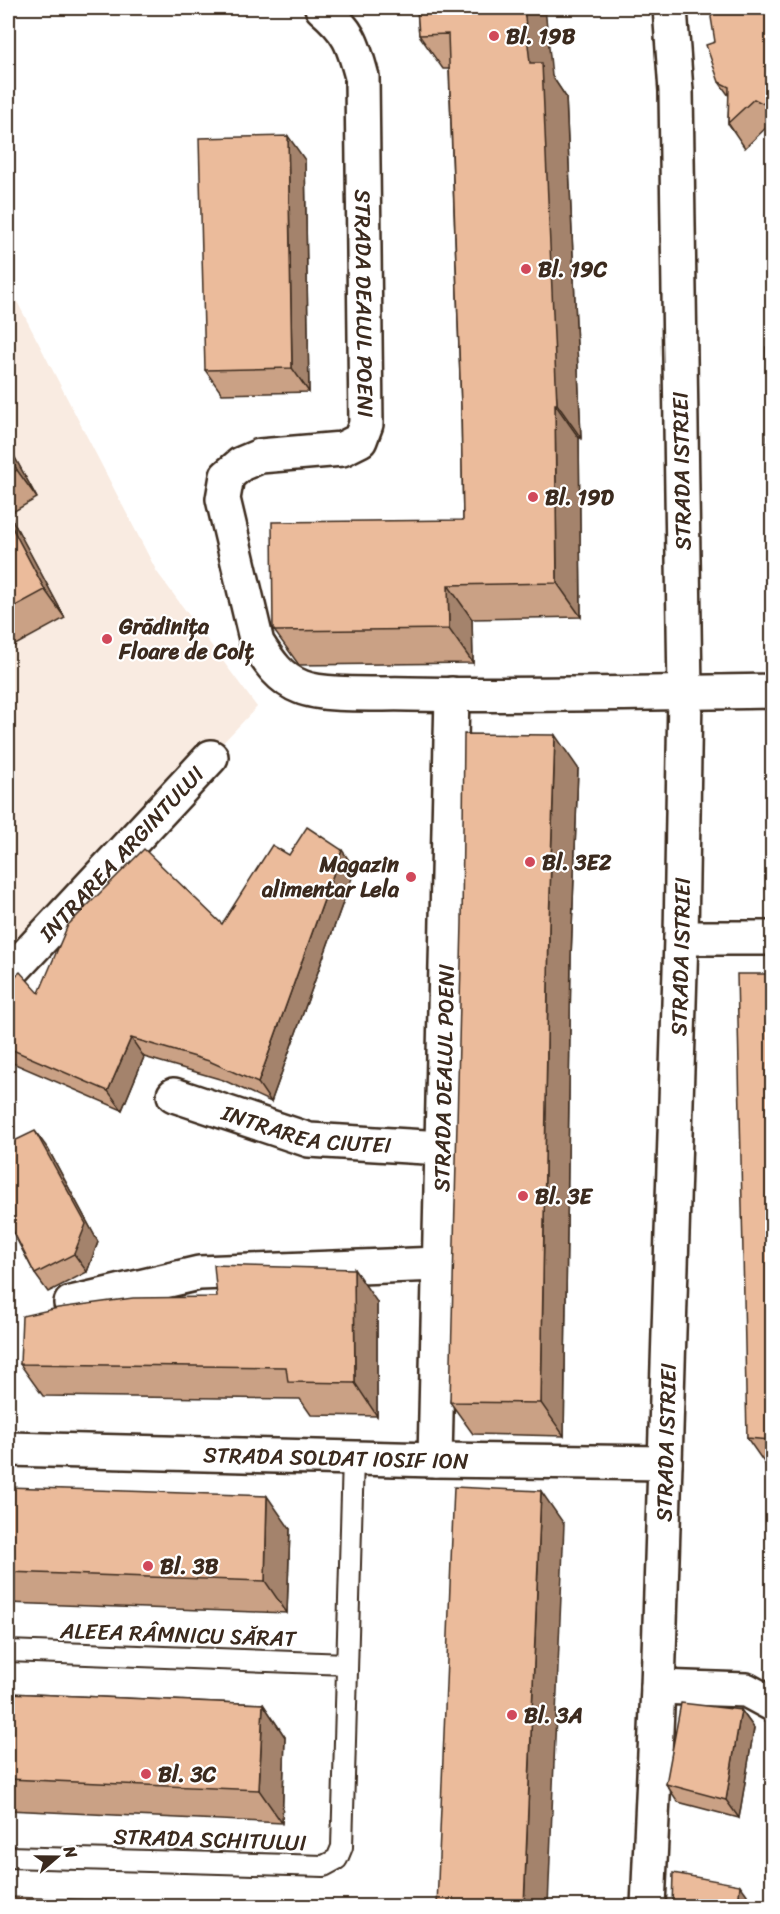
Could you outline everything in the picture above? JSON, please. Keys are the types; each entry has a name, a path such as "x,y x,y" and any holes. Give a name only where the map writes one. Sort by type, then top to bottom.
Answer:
{"street":[{"name":"STRADA DEALUL POENI","path":"322,8 340,23 354,47 362,77 366,424 360,441 342,449 260,456 241,464 227,476 223,499 257,643 268,660 283,678 302,688 331,692 452,694 772,691"},
{"name":"STRADA ISTRIEI","path":"648,1906 658,1687 681,938 685,692 676,103 670,8"},
{"name":"STRADA DEALUL POENI","path":"435,1460 452,694"},
{"name":"INTRAREA ARGINTULUI","path":"8,975 211,757"},
{"path":"681,938 772,938"},
{"name":"INTRAREA CIUTEI","path":"174,1095 309,1140 442,1148"},
{"path":"71,1304 199,1273 439,1264"},
{"name":"STRADA SOLDAT IOSIF ION","path":"8,1449 435,1460 665,1462"},
{"path":"658,1687 746,1690 772,1704"}],"lane":[{"path":"347,1664 353,1458"},
{"name":"ALEEA RÂMNICU SĂRAT","path":"8,1651 347,1664"},
{"name":"STRADA SCHITULUI","path":"8,1857 324,1866 337,1859 342,1847 347,1664"}],"shaded area":[{"name":"Grădinița Floare de Colț","path":"8,284 157,572 257,707 8,968"}],"building":[{"path":"417,8 524,8 530,63 542,63 557,404 555,404 557,583 448,585 449,629 275,631 273,629 272,522 463,520 448,34 419,35"},
{"path":"715,8 772,8 772,108 754,99 728,123 729,87 719,82 706,45 715,42 711,17"},
{"path":"288,136 292,368 205,370 199,138"},
{"path":"766,347 772,347 772,486 768,486"},
{"path":"8,453 17,470 8,475"},
{"path":"8,520 45,590 8,610"},
{"path":"464,734 555,735 549,925 541,1403 450,1402 462,923"},
{"path":"307,827 342,850 258,1083 209,1061 131,1038 108,1091 8,1048 8,983 20,972 39,993 68,925 144,849 222,924 272,845 289,855"},
{"path":"737,974 772,974 772,1440 747,1438"},
{"path":"35,1131 86,1224 74,1254 35,1274 8,1221 8,1144"},
{"path":"214,1265 354,1269 355,1383 288,1382 286,1367 20,1364 22,1316 58,1308 133,1298 217,1297"},
{"path":"8,1487 267,1496 265,1581 8,1572"},
{"name":"Bl. 3A","path":"454,1487 541,1491 524,1906 437,1906"},
{"path":"8,1693 263,1704 259,1790 8,1779"},
{"path":"681,1703 741,1710 726,1800 666,1784"},
{"path":"673,1873 740,1885 738,1906 672,1906"},
{"path":"8,1897 255,1906 8,1906"}],"place":[{"name":"Bl. 19B","path":"494,36"},
{"name":"Bl. 19C","path":"526,269"},
{"name":"Bl. 19D","path":"533,497"},
{"name":"Grădinița Floare de Colț","path":"107,639"},
{"name":"Bl. 3E2","path":"530,862"},
{"name":"Magazin alimentar Lela","path":"411,877"},
{"name":"Bl. 3E","path":"523,1196"},
{"name":"Bl. 3B","path":"148,1566"},
{"name":"Bl. 3A","path":"512,1715"},
{"name":"Bl. 3C","path":"146,1774"}]}
